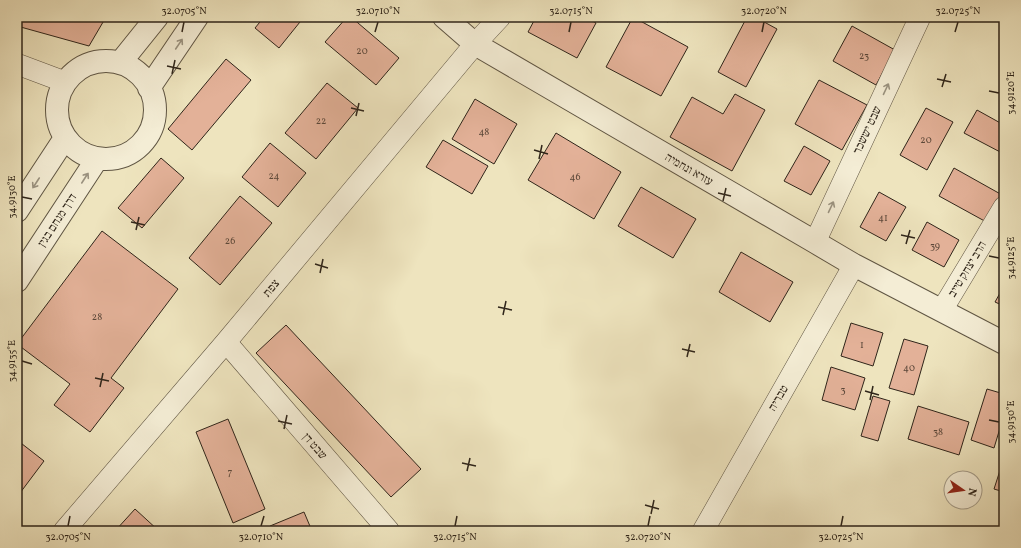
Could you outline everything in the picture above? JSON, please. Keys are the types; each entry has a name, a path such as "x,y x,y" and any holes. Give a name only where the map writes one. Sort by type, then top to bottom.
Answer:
{"street":[{"path":"120,63 156,17"},
{"path":"150,88 197,17"},
{"name":"עזרא ונחמיה","path":"444,17 476,44 854,265 1004,343"},
{"name":"צפת","path":"64,531 226,342 500,17"},
{"name":"שבט יששכר","path":"815,242 920,17"},
{"path":"101,61 115,61 120,63 139,73 148,84 153,96 156,110 153,127 144,142 132,153 116,160 97,160 82,155 71,147 65,138 58,123 56,109 59,95 65,82 75,71 88,64 101,61"},
{"path":"17,64 65,82"},
{"path":"17,211 65,138"},
{"name":"דרך מנחם בגין","path":"17,281 97,160"},
{"name":"הרב יצחק טייב","path":"942,310 1004,207"},
{"name":"טבריה","path":"702,531 854,265"},
{"name":"שבט דן","path":"226,342 389,531"}],"building":[{"path":"17,17 106,17 89,46 17,26"},
{"path":"264,17 304,17 279,48 255,28"},
{"path":"347,17 351,17 399,58 376,85 325,42"},
{"path":"536,17 585,17 596,23 577,58 528,32"},
{"path":"633,17 688,47 661,96 606,67"},
{"path":"660,17 671,17 668,22"},
{"path":"747,17 755,17 777,29 746,87 718,72"},
{"path":"852,26 895,50 876,85 833,61"},
{"path":"226,59 251,80 192,150 168,129"},
{"path":"819,80 867,105 842,150 795,124"},
{"path":"327,83 358,108 316,159 285,133"},
{"path":"735,94 765,110 732,171 670,137 692,97 723,114"},
{"path":"475,99 517,124 494,164 452,139"},
{"path":"926,108 953,122 927,170 900,155"},
{"path":"977,110 1004,125 1004,154 964,133"},
{"path":"556,133 621,172 594,219 528,180"},
{"path":"443,140 488,166 472,194 426,167"},
{"path":"270,143 306,173 278,207 242,177"},
{"path":"804,146 830,161 811,195 784,181"},
{"path":"161,158 184,178 142,228 118,208"},
{"path":"954,168 1004,196 990,224 939,196"},
{"path":"641,187 696,219 673,258 618,226"},
{"path":"879,192 906,207 886,241 860,227"},
{"path":"240,196 272,223 220,285 189,258"},
{"path":"927,222 959,240 944,267 912,250"},
{"path":"102,231 178,289 111,378 124,388 90,432 54,405 70,384 17,344"},
{"path":"741,252 793,282 770,322 719,292"},
{"path":"1004,286 1004,306 995,302"},
{"path":"851,323 883,333 873,366 841,356"},
{"path":"286,325 421,469 391,497 256,353"},
{"path":"904,339 928,346 914,395 889,388"},
{"path":"831,367 865,378 855,410 822,400"},
{"path":"987,389 1004,394 1004,415 994,448 971,440"},
{"path":"873,396 890,401 878,441 861,436"},
{"path":"918,406 969,422 959,455 908,439"},
{"path":"228,419 265,509 233,523 196,432"},
{"path":"17,440 44,461 17,497"},
{"path":"1004,458 1004,492 994,489"},
{"path":"135,509 159,531 115,531"},
{"path":"304,512 312,531 272,531 270,526"}]}
